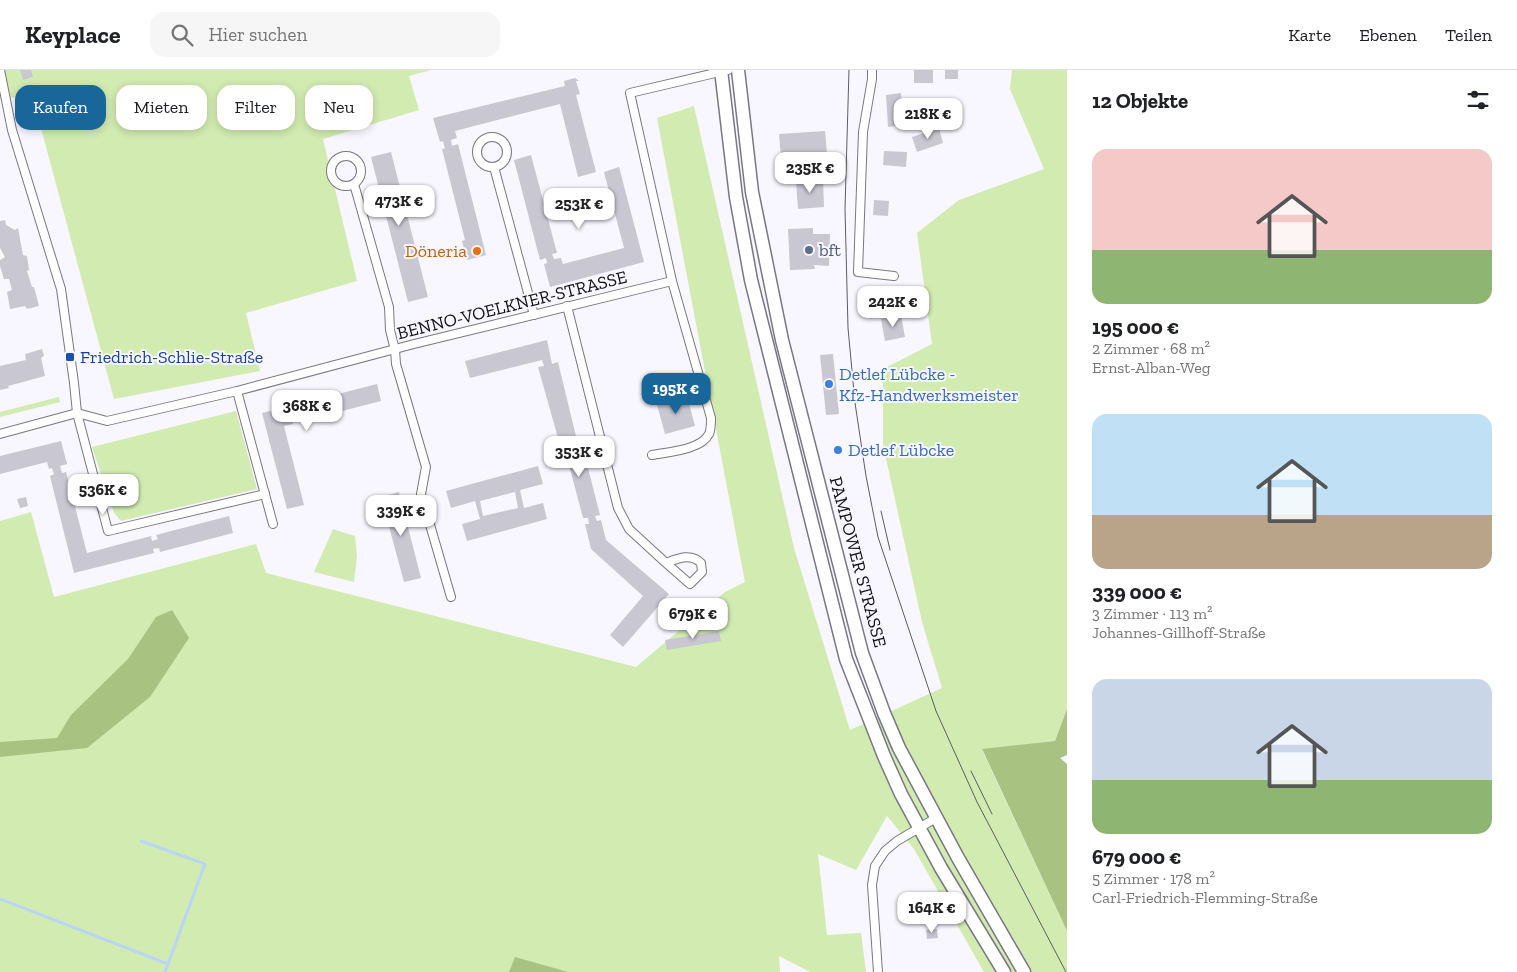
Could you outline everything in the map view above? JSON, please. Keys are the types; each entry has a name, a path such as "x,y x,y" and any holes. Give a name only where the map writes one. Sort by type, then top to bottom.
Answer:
{"main road":[{"name":"PAMPOWER STRASSE","path":"723,70 736,197 751,280 846,659 901,794 941,868 1004,972"},
{"name":"PAMPOWER STRASSE","path":"738,70 753,201 782,340 862,652 899,748 936,818 1024,972"}],"street":[{"path":"0,70 12,130 61,289 77,413 108,531 265,494"},
{"path":"652,455 673,452 699,444 705,440 710,432 711,418 672,281 630,93 723,70"},
{"path":"872,70 863,132 858,272 894,276"},
{"path":"494,167 534,315"},
{"path":"354,184 389,307 390,330 396,364 426,467 421,494 451,597"},
{"name":"BENNO-VOELKNER-STRASSE","path":"77,413 107,421 237,391 567,306 672,281"},
{"path":"567,306 618,508 629,529 666,563 690,584 702,572 701,563 696,558 689,556 666,563"},
{"path":"237,391 273,524"},
{"path":"0,434 77,413"},
{"path":"878,972 872,885 875,866 885,851 897,841 936,818"}],"green space":[{"path":"0,70 431,70 409,76 419,110 373,124 373,85 305,85 305,130 353,130 323,139 357,281 246,313 260,371 114,399 41,130 106,130 106,85 15,85 15,97 0,99"},
{"path":"1012,70 1067,70 1067,709 1055,741 982,750 1067,931 1067,972 984,972 914,849 887,816 856,870 818,854 827,935 861,933 866,972 810,972 779,956 780,972 0,972 0,521 31,512 54,597 256,544 266,573 636,667 725,592 745,582 657,118 694,106 794,548 850,730 942,688 922,622 883,445 883,369 932,344 917,233 959,200 1044,169 1010,89"},
{"path":"59,397 60,402 0,417 0,412"},
{"path":"236,411 257,489 121,521 114,513 92,447"},
{"path":"333,529 355,536 357,556 354,582 314,572"},
{"path":"172,610 189,638 150,697 87,748 0,757 0,742 57,738 71,715 128,659 156,617"},
{"path":"1067,709 1067,755 1060,758 1067,764 1067,931 982,749 1055,741"},
{"path":"515,957 568,972 509,972"}],"building":[{"path":"20,70 31,70 33,77 23,80"},
{"path":"914,70 933,70 933,83 914,83"},
{"path":"945,70 958,70 958,79 945,79"},
{"path":"575,78 579,81 576,81 580,94 576,95 596,172 578,177 560,104 455,131 457,138 451,140 452,146 458,144 486,255 467,260 462,241 465,240 442,149 445,148 443,141 440,142 433,118 565,86 564,81"},
{"path":"901,93 903,125 888,127 886,95"},
{"path":"939,128 943,143 917,152 912,137"},
{"path":"825,131 827,154 781,158 779,134"},
{"path":"884,151 907,152 906,167 883,165"},
{"path":"391,152 428,297 408,302 371,157"},
{"path":"531,155 557,253 552,254 554,259 561,258 563,264 624,248 604,172 619,167 644,262 550,287 544,264 547,263 546,258 540,260 514,160"},
{"path":"823,180 824,207 798,209 796,182"},
{"path":"874,200 889,201 888,216 873,215"},
{"path":"5,220 6,225 15,230 18,228 23,255 27,256 29,270 27,271 39,306 27,309 25,306 10,309 7,292 12,290 9,279 4,279 0,266 0,260 5,257 0,248 0,221"},
{"name":"bft","path":"813,228 813,234 830,234 829,266 814,265 815,269 790,270 788,229"},
{"path":"901,315 905,337 885,341 881,319"},
{"path":"547,340 552,364 558,362 582,461 586,460 600,515 595,516 597,521 601,520 606,540 669,594 623,647 610,635 643,596 591,549 585,524 589,524 588,518 583,518 569,465 566,466 538,367 544,366 542,360 470,378 465,361"},
{"path":"42,349 44,356 41,358 45,376 0,390 0,366 26,360 25,354"},
{"name":"Detlef Lübcke - Kfz-Handwerksmeister","path":"833,354 839,414 826,415 820,355"},
{"path":"377,384 381,401 299,422 298,419 292,420 293,424 284,426 304,505 287,509 262,413 289,406 290,411 296,410 295,405"},
{"path":"687,396 695,426 665,434 657,405"},
{"path":"61,441 67,464 60,466 62,473 66,472 87,553 151,536 152,541 158,539 156,535 229,516 233,533 160,552 159,548 153,549 154,553 74,573 50,476 54,474 52,468 49,469 47,462 0,474 0,456"},
{"path":"538,466 543,484 520,490 524,508 543,503 547,519 467,541 462,524 480,519 475,501 451,508 446,491","holes":["515,492 518,508 483,516 480,501"]},
{"path":"399,492 421,578 404,582 381,497"},
{"path":"26,497 28,506 20,508 17,499"},
{"path":"719,631 721,641 667,650 665,640"},
{"path":"937,929 938,938 927,939 926,930"}],"waterway":[{"path":"141,841 205,864 165,972"},
{"path":"0,899 168,964"}],"tram line":[{"path":"849,70 845,209 848,328 855,403 866,476 878,537 936,711 977,802 1066,972"},
{"path":"881,511 890,550"},
{"path":"971,771 992,814"}],"place":[{"name":"bft","path":"809,250"},
{"name":"Döneria","path":"477,251"},
{"name":"Friedrich-Schlie-Straße","path":"70,357"},
{"name":"Detlef Lübcke - Kfz-Handwerksmeister","path":"829,384"},
{"name":"Detlef Lübcke","path":"838,450"}]}
